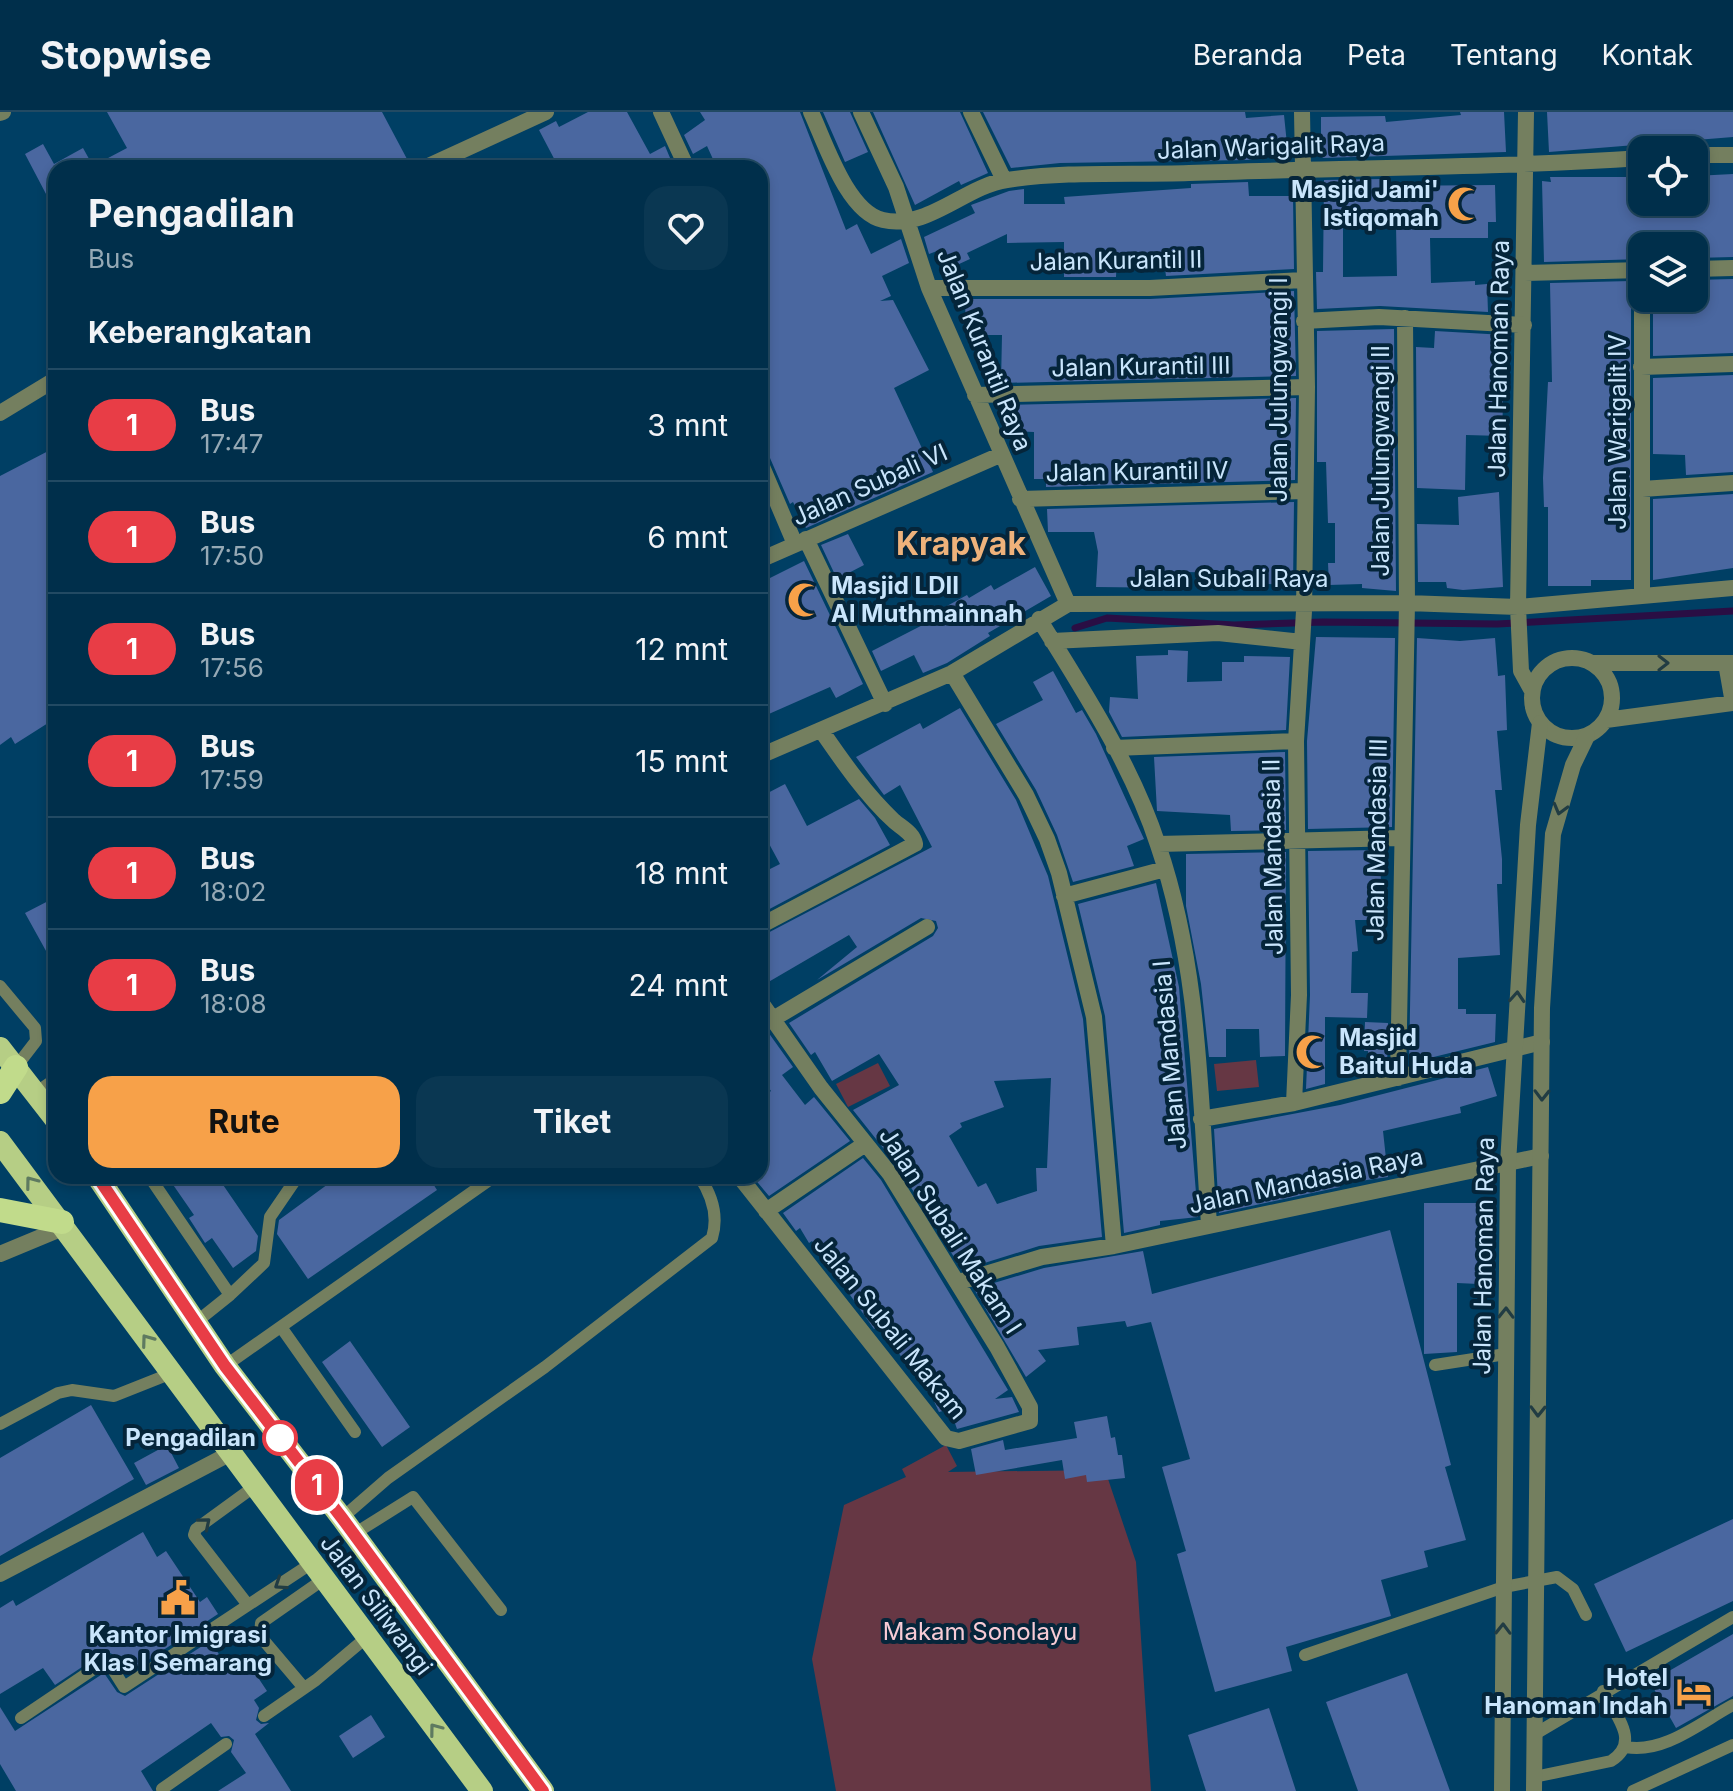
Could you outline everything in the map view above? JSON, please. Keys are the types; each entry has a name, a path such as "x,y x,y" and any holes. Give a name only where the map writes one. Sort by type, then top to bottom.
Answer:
{"highway":[{"path":"0,1048 48,1109"},
{"path":"0,1092 16,1067"},
{"name":"Jalan Siliwangi","path":"0,1142 482,1791"},
{"name":"Jalan Siliwangi","path":"110,1184 195,1323 225,1366 348,1526 543,1791"},
{"path":"0,1210 63,1225"}],"street":[{"path":"439,160 519,118 546,112"},
{"path":"661,112 683,160"},
{"path":"811,112 839,175 866,211 881,220 909,222"},
{"name":"Jalan Kurantil Raya","path":"861,112 909,222 929,288 1068,604"},
{"path":"971,112 1004,180"},
{"name":"Jalan Julungwangi I","path":"1302,112 1307,387 1304,607"},
{"name":"Jalan Hanoman Raya","path":"1526,112 1518,619 1521,671 1532,691"},
{"path":"1708,155 1733,155"},
{"name":"Jalan Warigalit Raya","path":"909,222 1004,180 1302,168 1527,166 1628,159"},
{"path":"1708,269 1733,268"},
{"path":"1525,273 1628,270"},
{"name":"Jalan Kurantil II","path":"929,288 1150,288 1303,280"},
{"name":"Jalan Warigalit IV","path":"1642,312 1642,594"},
{"path":"1304,321 1339,316 1524,325"},
{"name":"Jalan Julungwangi II","path":"1405,318 1406,619"},
{"path":"1641,367 1733,364"},
{"path":"0,413 48,387"},
{"name":"Jalan Kurantil III","path":"975,395 1307,387"},
{"name":"Jalan Subali VI","path":"768,556 1000,455"},
{"path":"768,478 885,704"},
{"path":"1642,489 1733,483"},
{"name":"Jalan Kurantil IV","path":"1020,499 1304,491"},
{"name":"Jalan Subali Raya","path":"768,753 954,676 1046,631 1068,604 1304,607 1406,619 1518,619 1642,594 1733,588"},
{"name":"Jalan Mandasia II","path":"1294,1103 1299,995 1296,741 1304,607"},
{"name":"Jalan Mandasia III","path":"1398,1078 1406,619"},
{"path":"1046,631 1218,633 1302,638"},
{"name":"Jalan Mandasia I","path":"1046,631 1114,748 1158,844 1165,869 1192,982 1209,1224"},
{"path":"1521,653 1533,662 1566,657 1593,663 1730,663 1733,703 1606,720 1587,736 1573,765 1553,834 1542,1042 1534,1784"},
{"path":"1553,661 1542,670 1532,691 1532,702 1540,723 1562,737 1587,736"},
{"path":"1593,663 1610,683 1613,695 1606,720"},
{"path":"954,676 1047,839 1064,896 1094,1017 1114,1246"},
{"name":"Jalan Hanoman Raya","path":"1502,1791 1508,1164 1528,825 1540,723"},
{"path":"768,922 909,851 915,844 912,836 881,808 821,730"},
{"path":"1114,748 1296,741"},
{"path":"1158,844 1400,838"},
{"path":"1064,896 1165,869"},
{"path":"773,1019 927,927"},
{"name":"Jalan Subali Makam I","path":"768,1012 890,1174 959,1282 1032,1416"},
{"path":"1201,1119 1294,1103 1542,1042"},
{"path":"37,1094 48,1086"},
{"path":"766,1211 865,1144"},
{"name":"Jalan Mandasia Raya","path":"959,1282 1042,1257 1114,1246 1541,1156"},
{"name":"Jalan Subali Makam","path":"745,1184 946,1438 959,1441 1026,1425 1032,1416"},
{"path":"0,1254 63,1225"},
{"path":"0,1574 231,1453"}],"lane":[{"path":"0,986 35,1028 36,1041 16,1067"},
{"path":"154,1184 230,1295"},
{"path":"195,1323 264,1263 270,1217 293,1184"},
{"path":"225,1366 484,1184"},
{"path":"348,1526 388,1478 557,1358 712,1238 715,1213 704,1184"},
{"path":"281,1327 355,1432"},
{"path":"1435,1365 1506,1354"},
{"path":"0,1424 58,1393 72,1390 114,1396 172,1373"},
{"path":"248,1605 194,1535 196,1529 255,1486"},
{"path":"348,1526 413,1497 501,1610"},
{"path":"21,1718 107,1660 124,1687 248,1605 318,1571"},
{"path":"304,1688 260,1636 261,1623 318,1571"},
{"path":"1305,1655 1504,1587 1557,1577 1566,1582 1586,1615"},
{"path":"1535,1734 1603,1691 1733,1617"},
{"path":"264,1716 367,1637"},
{"path":"1534,1784 1611,1761 1626,1747 1626,1736 1603,1691"},
{"path":"1626,1747 1639,1750 1663,1744 1733,1705"},
{"path":"162,1789 226,1744"},
{"path":"1633,1791 1733,1745"}],"green space":[{"path":"1256,1060 1259,1087 1217,1091 1214,1064"},
{"path":"878,1063 890,1086 848,1107 836,1084"},
{"name":"Makam Sonolayu","path":"946,1445 957,1466 948,1472 1105,1470 1136,1562 1151,1791 836,1791 812,1659 844,1505 906,1477 902,1469"}],"building":[{"path":"107,112 382,112 407,159 104,160 127,148"},
{"path":"588,112 627,112 650,154 665,146 671,160 555,160 539,130 556,121 559,127"},
{"path":"700,112 800,112 846,230 857,224 871,254 901,239 909,263 882,276 891,296 880,301 893,300 929,370 894,388 933,472 806,528 793,502 790,504 768,457 768,160 713,160 707,146 693,154 684,135 705,120"},
{"path":"823,112 850,112 868,152 845,162"},
{"path":"873,112 960,112 988,173 961,185 959,181 915,205"},
{"path":"983,112 1245,112 1246,118 1284,115 1288,154 1247,160 1060,163 1011,168"},
{"path":"1460,112 1504,112 1506,152 1323,158 1321,155 1321,117 1385,116 1386,122 1461,115"},
{"path":"1547,112 1733,112 1733,137 1628,136 1628,146 1549,152"},
{"path":"43,144 52,160 48,160 48,198 25,154"},
{"path":"83,148 90,160 61,160"},
{"path":"1733,174 1733,257 1708,258 1708,232 1628,232 1628,259 1544,262 1542,181 1551,182 1550,177 1628,177 1628,216 1708,216 1708,175"},
{"path":"1383,179 1384,186 1495,185 1496,222 1488,222 1488,238 1430,238 1431,283 1475,281 1475,285 1487,284 1488,312 1380,306 1317,309 1316,272 1323,272 1324,180","holes":["1343,225 1396,225 1397,276 1343,277"]},
{"path":"1248,182 1249,196 1293,196 1294,269 1166,276 1163,253 1117,254 1116,277 1064,277 1064,242 1007,243 1007,234 967,253 970,259 946,270 937,251 929,254 924,237 975,213 971,205 1009,191 1024,189 1024,204 1065,204 1064,197 1191,188 1191,184"},
{"path":"1733,279 1733,353 1653,356 1653,312 1708,312 1708,280"},
{"path":"1628,281 1628,312 1631,312 1631,580 1591,580 1591,586 1548,586 1548,507 1544,507 1543,478 1548,382 1552,382 1550,283"},
{"path":"1294,291 1296,376 1001,383 1002,335 966,335 965,299 1150,299"},
{"path":"1394,329 1396,591 1362,588 1362,584 1329,585 1328,563 1335,563 1335,523 1328,523 1326,462 1317,462 1317,331"},
{"path":"1435,331 1505,335 1502,436 1466,435 1465,490 1417,488 1416,347 1434,348"},
{"path":"1733,375 1733,472 1686,475 1685,455 1653,454 1653,378"},
{"path":"1296,398 1295,480 1046,487 1046,479 1034,479 1034,432 1010,431 1010,405"},
{"path":"48,451 48,723 15,744 11,737 0,745 0,476"},
{"path":"1499,492 1503,587 1463,590 1447,588 1446,582 1418,582 1417,524 1459,525 1458,497"},
{"path":"1733,494 1733,568 1653,580 1653,499"},
{"path":"1294,502 1293,586 1259,583 1259,574 1188,572 1188,588 1096,587 1098,552 1094,532 1048,532 1047,509"},
{"path":"848,534 864,565 837,579 821,545"},
{"path":"804,561 863,684 836,698 830,687 768,714 768,579"},
{"path":"1035,567 1051,596 988,633 990,636 947,663 923,673 914,655 881,671 872,651 948,612 945,607 967,595 969,598 991,585 994,590"},
{"path":"1316,637 1395,638 1392,827 1308,829 1307,741"},
{"path":"1417,638 1460,641 1495,638 1498,676 1505,675 1507,730 1497,731 1502,790 1495,790 1502,859 1502,884 1497,884 1500,955 1458,958 1458,1009 1466,1009 1466,1014 1496,1014 1495,1042 1409,1063"},
{"path":"1168,650 1188,651 1187,682 1222,681 1222,662 1244,662 1244,656 1290,657 1286,730 1122,737 1109,712 1110,697 1138,699 1136,656 1168,655"},
{"path":"1053,671 1076,713 1082,710 1096,734 1144,839 1127,846 1134,866 1073,882 1057,835 1036,790 996,724 1043,700 1033,682"},
{"path":"960,708 1016,800 1048,876 1083,1019 1102,1237 1039,1246 962,1270 899,1168 853,1110 899,1085 879,1054 832,1081 815,1052 811,1055 789,1023 933,936 938,928 936,921 921,918 817,980 857,947 849,935 768,982 768,933 932,847 900,785 884,795 856,757 920,723 923,729","holes":["1051,1078 1047,1168 1036,1168 1037,1191 997,1204 986,1183 978,1187 949,1136 962,1127 960,1123 1004,1107 994,1081"]},
{"path":"1285,752 1286,830 1231,831 1230,815 1157,811 1154,757"},
{"path":"785,784 807,826 859,799 875,818 890,845 768,910 768,870 780,864 768,842 768,793"},
{"path":"1380,850 1382,920 1355,920 1358,951 1352,952 1351,993 1368,993 1367,1018 1325,1017 1325,1084 1306,1089 1310,995 1308,851"},
{"path":"1286,852 1285,1056 1260,1057 1259,1029 1226,1029 1226,1057 1209,1057 1201,984 1186,906 1186,854"},
{"path":"1156,883 1179,987 1198,1217 1160,1221 1160,1225 1124,1233 1105,1016 1078,904"},
{"path":"48,901 48,955 25,913"},
{"path":"1365,1022 1388,1023 1387,1069 1369,1073 1368,1051 1364,1051"},
{"path":"768,1032 793,1067 782,1075 805,1105 814,1097 850,1141 769,1196 759,1184 768,1184 768,1093 771,1091 768,1087"},
{"path":"1488,1067 1497,1096 1460,1107 1461,1113 1383,1131 1388,1177 1339,1184 1340,1187 1219,1213 1214,1129 1340,1105"},
{"path":"863,1158 881,1180 1008,1390 995,1399 1012,1397 1019,1412 957,1429 950,1409 939,1412 917,1365 911,1370 879,1326 874,1329 812,1241 809,1243 800,1228 796,1231 783,1213"},
{"path":"173,1184 222,1184 258,1236 256,1251 233,1268 212,1238 205,1243 189,1218 194,1215"},
{"path":"328,1184 433,1184 437,1190 308,1279 277,1234 279,1220"},
{"path":"1424,1203 1480,1203 1479,1284 1457,1283 1457,1352 1424,1354"},
{"path":"1390,1230 1451,1465 1445,1467 1466,1540 1424,1551 1428,1567 1381,1580 1391,1616 1286,1647 1292,1671 1215,1692 1177,1554 1186,1551 1162,1467 1190,1459 1151,1322 1127,1327 1125,1321 1077,1327 1079,1345 1038,1350 1046,1361 1026,1377 974,1289 1044,1268 1143,1251 1152,1294"},
{"path":"350,1341 410,1427 382,1447 322,1362"},
{"path":"91,1405 134,1479 0,1556 0,1458"},
{"path":"1107,1416 1111,1438 1115,1437 1118,1455 1122,1455 1125,1478 1087,1482 1086,1475 1065,1479 1062,1460 976,1475 971,1449 1003,1440 1005,1450 1077,1438 1074,1422"},
{"path":"167,1445 179,1468 146,1485 134,1463"},
{"path":"1733,1519 1733,1601 1626,1652 1594,1584"},
{"path":"143,1532 157,1557 166,1551 200,1602 207,1597 218,1614 127,1674 114,1655 106,1651 55,1685 43,1668 0,1694 0,1608 13,1600 16,1606"},
{"name":"Hotel Hanoman Indah","path":"1733,1634 1733,1696 1676,1728 1650,1682"},
{"path":"210,1641 231,1672 247,1661 267,1691 254,1700 259,1708 256,1720 261,1724 269,1723 255,1734 291,1791 218,1791 246,1773 231,1752 234,1740 229,1736 221,1737 211,1723 141,1771 153,1791 16,1791 0,1764 0,1707 15,1731 104,1673 117,1692 125,1696"},
{"path":"1407,1673 1450,1791 1358,1791 1326,1702"},
{"path":"1269,1708 1296,1791 1206,1791 1188,1735"},
{"path":"371,1715 385,1737 353,1758 339,1736"}],"waterway":[{"path":"1075,628 1107,618 1234,625 1323,622 1497,624 1733,611"}],"bus line":[{"name":"1","path":"102,1184 225,1366 342,1518 543,1791"}],"place":[{"name":"Masjid Jami' Istiqomah","path":"1465,204"},
{"name":"Masjid LDII Al Muthmainnah","path":"805,600"},
{"name":"Masjid Baitul Huda","path":"1313,1052"},
{"name":"Pengadilan","path":"280,1438"},
{"name":"Kantor Imigrasi Klas I Semarang","path":"178,1598"},
{"name":"Hotel Hanoman Indah","path":"1694,1692"}],"district":[{"name":"Krapyak","path":"961,544"}]}
